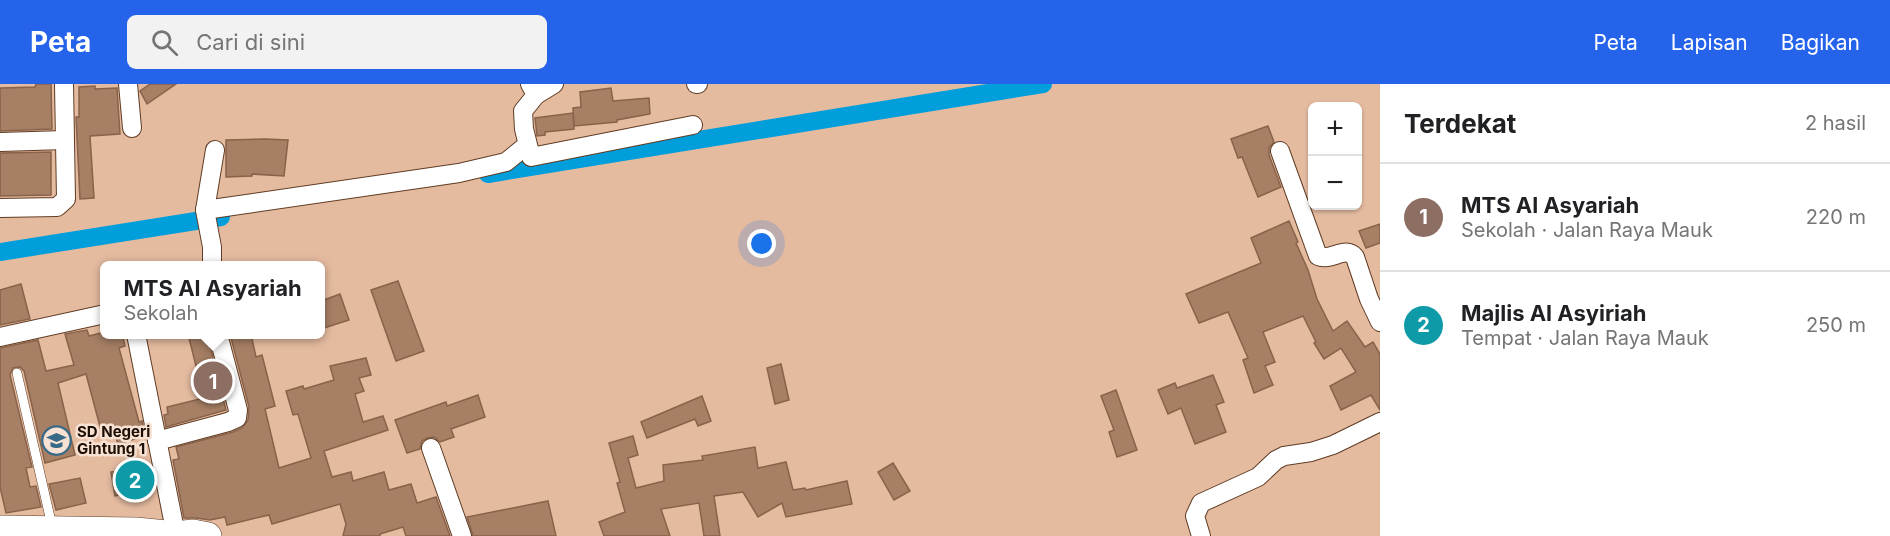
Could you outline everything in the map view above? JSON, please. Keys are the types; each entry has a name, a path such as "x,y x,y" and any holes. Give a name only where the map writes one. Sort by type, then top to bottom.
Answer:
{"main road":[{"path":"0,529 136,531 193,535"}],"street":[{"path":"0,208 61,206 66,199 64,84"},
{"path":"554,84 533,89 524,111 527,145 531,156 693,125"},
{"path":"130,85 132,128"},
{"path":"0,142 65,140"},
{"path":"206,214 459,173 506,162 527,145"},
{"path":"212,261 206,214 215,150"},
{"path":"1280,151 1318,256 1328,258 1347,252 1352,253 1368,299 1380,322"},
{"path":"0,337 100,315"},
{"path":"137,339 157,441 193,535"},
{"path":"157,441 237,418 238,410 219,339"},
{"path":"1202,536 1195,516 1201,503 1258,477 1276,459 1333,445 1380,422"},
{"path":"431,448 462,536"}],"lane":[{"path":"17,373 53,531"}],"building":[{"path":"36,84 51,84 52,129 0,131 0,88 35,87"},
{"path":"150,84 176,84 147,104 140,91"},
{"path":"95,86 95,89 117,88 120,134 90,136 94,198 80,199 76,117 79,117 79,87"},
{"path":"611,88 613,101 649,98 650,114 617,120 617,122 574,126 573,108 581,107 580,92"},
{"path":"573,113 574,129 545,132 545,135 537,136 535,118"},
{"path":"1268,126 1274,142 1269,148 1269,155 1281,187 1258,197 1242,157 1238,158 1231,139"},
{"path":"226,140 288,140 284,176 252,174 252,176 226,177"},
{"path":"51,152 51,195 0,196 0,153"},
{"path":"1289,221 1317,299 1333,331 1347,321 1365,347 1373,342 1380,354 1380,410 1371,395 1341,410 1330,386 1356,372 1341,348 1324,359 1314,343 1316,342 1303,316 1263,332 1275,362 1265,366 1273,385 1254,393 1243,360 1248,358 1228,312 1199,323 1186,294 1261,263 1251,238"},
{"path":"1380,224 1380,243 1366,248 1359,231"},
{"path":"398,281 424,351 396,361 371,290"},
{"path":"21,284 30,319 0,325 0,290"},
{"path":"340,294 349,320 325,328 325,300"},
{"path":"87,330 89,336 100,333 100,339 123,339 125,346 119,348 145,436 118,444 114,430 102,434 86,374 58,383 75,455 45,463 24,371 20,367 13,368 10,375 32,467 26,468 30,487 36,486 41,507 6,513 0,487 0,348 38,340 46,371 74,365 65,334"},
{"path":"189,339 208,339 226,410 166,427 164,415 168,414 167,407 204,398"},
{"path":"231,339 252,339 256,357 262,355 275,406 265,409 279,468 311,458 298,414 293,415 286,391 303,386 304,389 334,380 330,366 366,358 371,375 359,378 364,391 355,394 363,422 383,416 388,430 324,451 332,477 351,472 353,481 384,472 389,490 411,484 417,503 436,497 450,536 406,536 403,527 380,534 380,536 343,536 346,524 340,504 272,524 269,515 227,525 225,517 210,520 184,518 173,460 179,459 176,447 242,428 248,420 249,407"},
{"path":"781,364 789,400 775,404 767,368"},
{"path":"1213,375 1224,402 1216,405 1226,432 1195,444 1181,408 1168,414 1158,390 1175,383 1177,388"},
{"path":"1116,390 1137,450 1117,457 1109,432 1114,430 1101,396"},
{"path":"478,395 485,417 451,429 454,437 440,442 434,437 427,438 422,441 420,449 407,453 395,420 446,402 447,406"},
{"path":"702,396 711,421 698,426 695,419 647,438 641,422"},
{"path":"633,436 638,455 628,458 636,488 664,481 663,465 703,460 702,456 755,447 758,468 786,462 793,490 805,488 806,490 847,481 852,504 786,517 782,503 758,517 743,492 714,496 720,536 704,536 699,503 661,509 670,536 604,536 599,522 625,512 617,483 620,482 609,443"},
{"path":"893,463 910,491 894,500 878,472"},
{"path":"150,465 155,489 115,496 111,472"},
{"path":"80,478 86,503 56,510 49,484"},
{"path":"548,501 556,536 473,536 467,517"}],"waterway":[{"path":"488,174 1043,84"},
{"path":"0,252 221,217"}],"place":[{"name":"MTS Al Asyariah","path":"213,381"},
{"name":"SD Negeri Gintung 1","path":"56,440"},
{"name":"Majlis Al Asyiriah","path":"135,480"}]}
